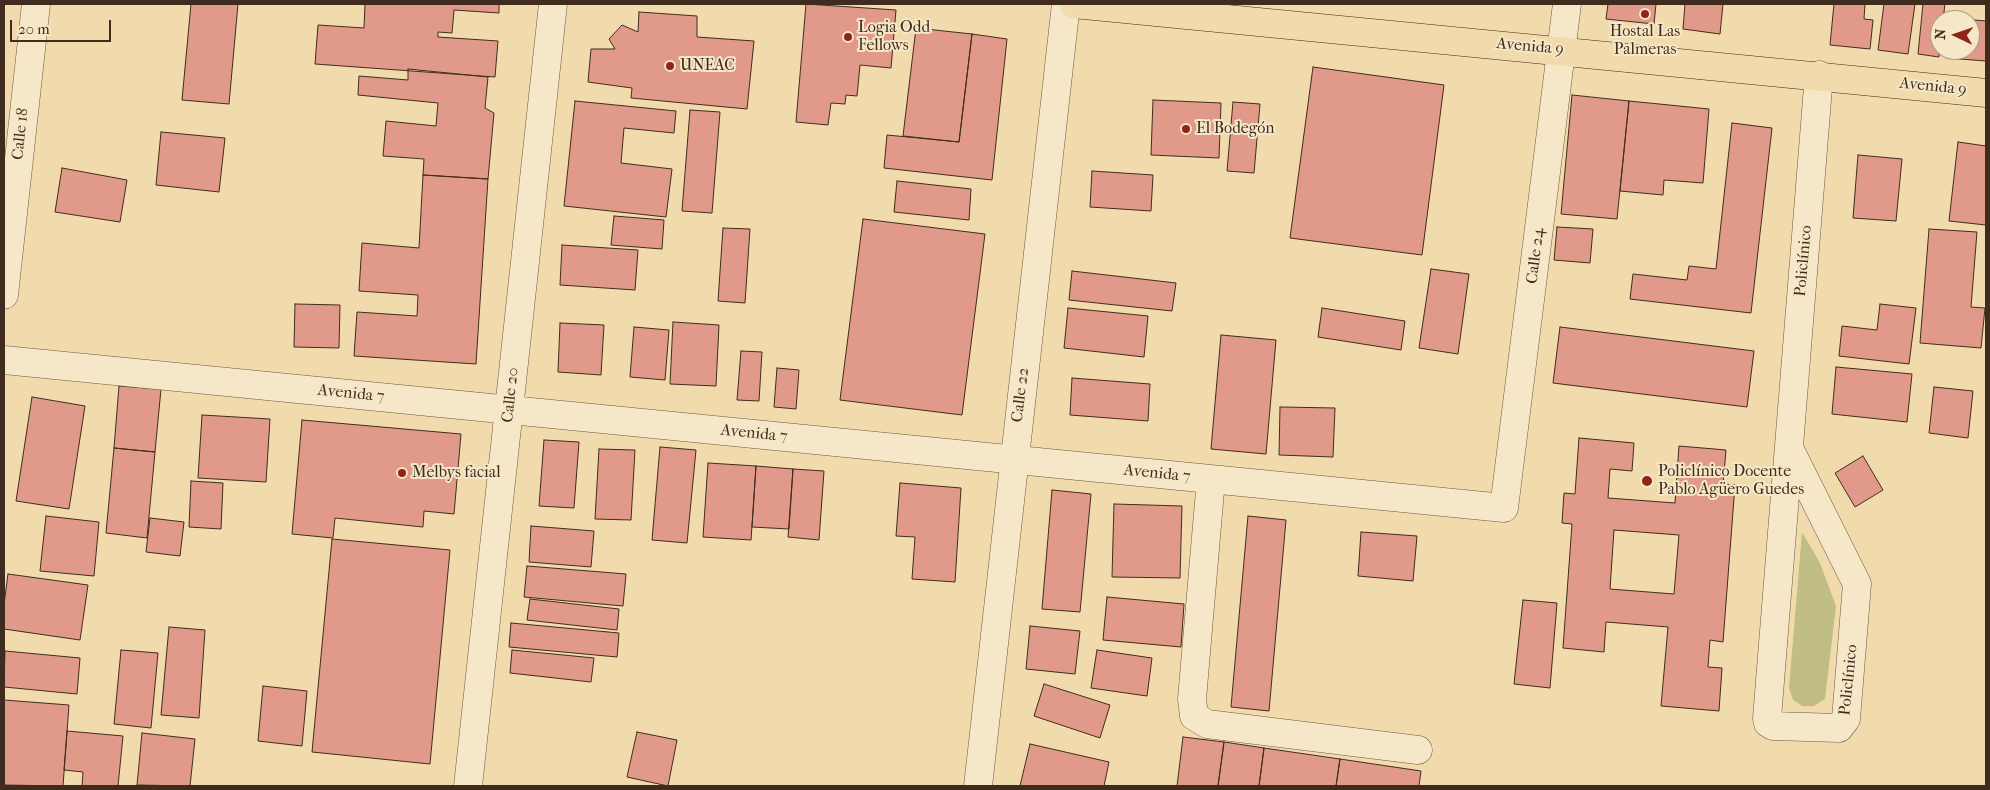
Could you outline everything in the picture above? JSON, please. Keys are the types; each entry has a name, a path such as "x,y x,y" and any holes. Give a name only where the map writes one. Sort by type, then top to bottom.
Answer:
{"main road":[{"name":"Avenida 9","path":"1074,4 1986,92"}],"street":[{"name":"Calle 18","path":"4,295 36,4"},
{"name":"Calle 20","path":"468,786 553,4"},
{"name":"Calle 22","path":"978,786 1013,460 1066,4"},
{"name":"Calle 24","path":"1504,508 1567,4"},
{"name":"Policlínico","path":"1789,448 1858,584 1846,719 1839,728 1773,726 1768,723 1767,718 1819,75"},
{"name":"Avenida 7","path":"4,360 1504,508"},
{"path":"1211,479 1192,699 1194,716 1207,724 1418,750"}],"shaded area":[{"path":"1802,532 1820,563 1836,606 1825,699 1814,706 1802,706 1793,700 1789,688"}],"building":[{"path":"191,4 238,4 229,104 182,100"},
{"path":"365,4 499,4 499,13 454,10 452,33 438,32 438,37 498,41 495,77 315,64 318,25 364,28"},
{"name":"Logia Odd Fellows","path":"806,4 896,10 891,68 860,65 857,96 846,95 845,104 831,103 828,125 796,122"},
{"path":"1608,4 1656,4 1654,24 1606,19"},
{"path":"1685,4 1723,4 1720,34 1683,29"},
{"path":"1834,4 1865,4 1864,19 1873,20 1870,49 1830,45"},
{"path":"1884,4 1915,4 1908,54 1878,50"},
{"path":"1923,4 1945,4 1944,10 1930,10 1930,56 1918,54"},
{"name":"UNEAC","path":"639,12 697,16 697,37 754,41 747,109 631,98 632,88 588,82 591,49 615,49 609,39 622,25 638,32"},
{"path":"1980,20 1986,21 1986,61 1973,60 1980,60"},
{"path":"916,28 972,34 959,142 903,136"},
{"path":"972,34 1007,39 992,180 884,168 887,135 959,142"},
{"path":"1313,67 1444,85 1422,255 1290,238"},
{"path":"408,69 488,77 485,108 494,113 488,179 423,175 424,159 383,156 386,121 436,126 438,103 358,95 359,76 408,80"},
{"path":"1572,95 1629,101 1617,219 1561,214"},
{"name":"El Bodegón","path":"1153,100 1221,103 1219,158 1151,155"},
{"path":"575,101 676,111 674,133 624,128 621,163 672,169 666,217 564,206"},
{"path":"1629,101 1709,109 1703,183 1664,180 1663,195 1620,191"},
{"path":"1233,102 1260,104 1254,173 1227,171"},
{"path":"690,110 720,112 712,213 682,211"},
{"path":"1732,123 1772,128 1751,313 1630,299 1633,274 1687,280 1689,266 1716,269"},
{"path":"161,132 225,138 219,192 156,185"},
{"path":"1958,142 1986,146 1986,225 1949,221"},
{"path":"1858,155 1902,159 1896,221 1853,218"},
{"path":"62,168 127,180 120,222 55,212"},
{"path":"1092,171 1153,175 1151,211 1090,207"},
{"path":"423,175 488,179 476,364 354,356 357,312 417,316 418,295 359,291 362,243 419,248"},
{"path":"897,181 971,189 969,220 894,212"},
{"path":"614,216 664,220 662,249 611,245"},
{"path":"863,219 985,234 962,415 840,400"},
{"path":"1557,227 1593,229 1590,263 1554,260"},
{"path":"723,228 750,229 745,303 718,301"},
{"path":"1929,229 1977,232 1971,307 1985,308 1981,348 1920,343"},
{"path":"562,245 638,250 635,290 560,285"},
{"path":"1431,269 1469,274 1458,354 1419,348"},
{"path":"1072,271 1176,283 1172,311 1069,300"},
{"path":"295,304 340,305 339,348 294,347"},
{"path":"1880,304 1916,308 1909,364 1839,356 1842,326 1877,330"},
{"path":"1068,308 1148,316 1144,357 1064,348"},
{"path":"1322,308 1405,321 1401,350 1318,337"},
{"path":"673,322 719,325 716,386 670,384"},
{"path":"560,323 604,325 601,375 558,372"},
{"path":"634,327 669,330 665,380 630,377"},
{"path":"1560,327 1754,351 1747,407 1553,383"},
{"path":"1221,335 1276,340 1266,454 1211,449"},
{"path":"741,351 762,352 759,401 737,400"},
{"path":"1836,367 1912,374 1907,422 1832,414"},
{"path":"777,368 799,370 796,409 774,407"},
{"path":"1072,378 1150,384 1148,421 1070,415"},
{"path":"119,386 161,389 155,452 114,448"},
{"path":"1934,387 1973,391 1968,438 1929,433"},
{"path":"32,397 85,406 69,509 16,501"},
{"path":"1280,407 1335,408 1333,457 1279,455"},
{"path":"202,415 270,419 266,482 198,478"},
{"path":"302,420 461,434 454,514 424,511 423,527 335,518 333,538 292,534"},
{"path":"1579,438 1634,443 1632,471 1610,469 1608,498 1675,503 1679,446 1726,450 1723,484 1735,485 1723,642 1710,640 1708,667 1722,668 1719,711 1661,706 1668,627 1606,622 1604,652 1563,648 1572,524 1562,523 1564,493 1575,494","holes":["1614,530 1679,535 1674,594 1610,589"]},
{"path":"544,440 579,442 574,508 539,506"},
{"path":"660,447 696,450 687,543 652,540"},
{"path":"114,448 155,452 147,538 106,533"},
{"path":"599,449 635,450 631,520 595,519"},
{"path":"1863,456 1883,490 1855,507 1835,473"},
{"path":"708,463 756,466 751,540 703,537"},
{"path":"756,466 793,469 789,529 752,527"},
{"path":"793,469 824,471 819,540 788,537"},
{"path":"191,481 223,483 221,529 189,527"},
{"path":"900,483 961,488 955,582 912,579 915,537 896,536"},
{"path":"1052,490 1091,494 1080,612 1042,609"},
{"path":"1114,504 1182,506 1180,578 1112,577"},
{"path":"46,516 99,522 94,576 40,571"},
{"path":"1248,516 1286,520 1269,711 1231,707"},
{"path":"150,518 184,522 180,556 146,552"},
{"path":"531,526 594,531 591,567 529,562"},
{"path":"1361,532 1417,536 1413,581 1358,576"},
{"path":"332,539 450,550 430,764 312,752"},
{"path":"527,566 626,574 623,606 524,597"},
{"path":"8,574 88,585 80,640 4,629 4,604"},
{"path":"1107,597 1184,604 1181,647 1103,640"},
{"path":"530,599 619,609 617,630 527,620"},
{"path":"1523,600 1557,603 1550,688 1514,684"},
{"path":"511,623 619,633 617,657 509,647"},
{"path":"1030,626 1080,631 1075,674 1026,669"},
{"path":"169,627 205,630 199,718 161,715"},
{"path":"121,650 158,653 151,728 114,724"},
{"path":"512,650 594,658 591,682 510,673"},
{"path":"1097,650 1152,658 1147,696 1091,688"},
{"path":"5,651 80,658 77,694 4,687"},
{"path":"1044,684 1110,705 1100,738 1034,716"},
{"path":"263,686 307,691 302,746 258,741"},
{"path":"4,700 69,705 63,786 4,785"},
{"path":"67,731 123,736 118,786 82,786 83,772 64,770"},
{"path":"637,732 677,740 668,786 627,777"},
{"path":"142,733 195,739 190,786 137,785"},
{"path":"1183,737 1224,742 1218,786 1177,786"},
{"path":"1224,742 1264,748 1259,786 1218,786"},
{"path":"1030,744 1109,762 1104,786 1020,786"},
{"path":"1264,748 1340,759 1336,786 1259,786"},
{"path":"1340,759 1421,771 1419,786 1336,786"}],"place":[{"name":"Hostal Las Palmeras","path":"1645,14"},
{"name":"Logia Odd Fellows","path":"848,37"},
{"name":"UNEAC","path":"670,66"},
{"name":"El Bodegón","path":"1186,129"},
{"name":"Melbys facial","path":"402,473"},
{"name":"Policlínico Docente Pablo Agüero Guedes","path":"1647,481"}]}
